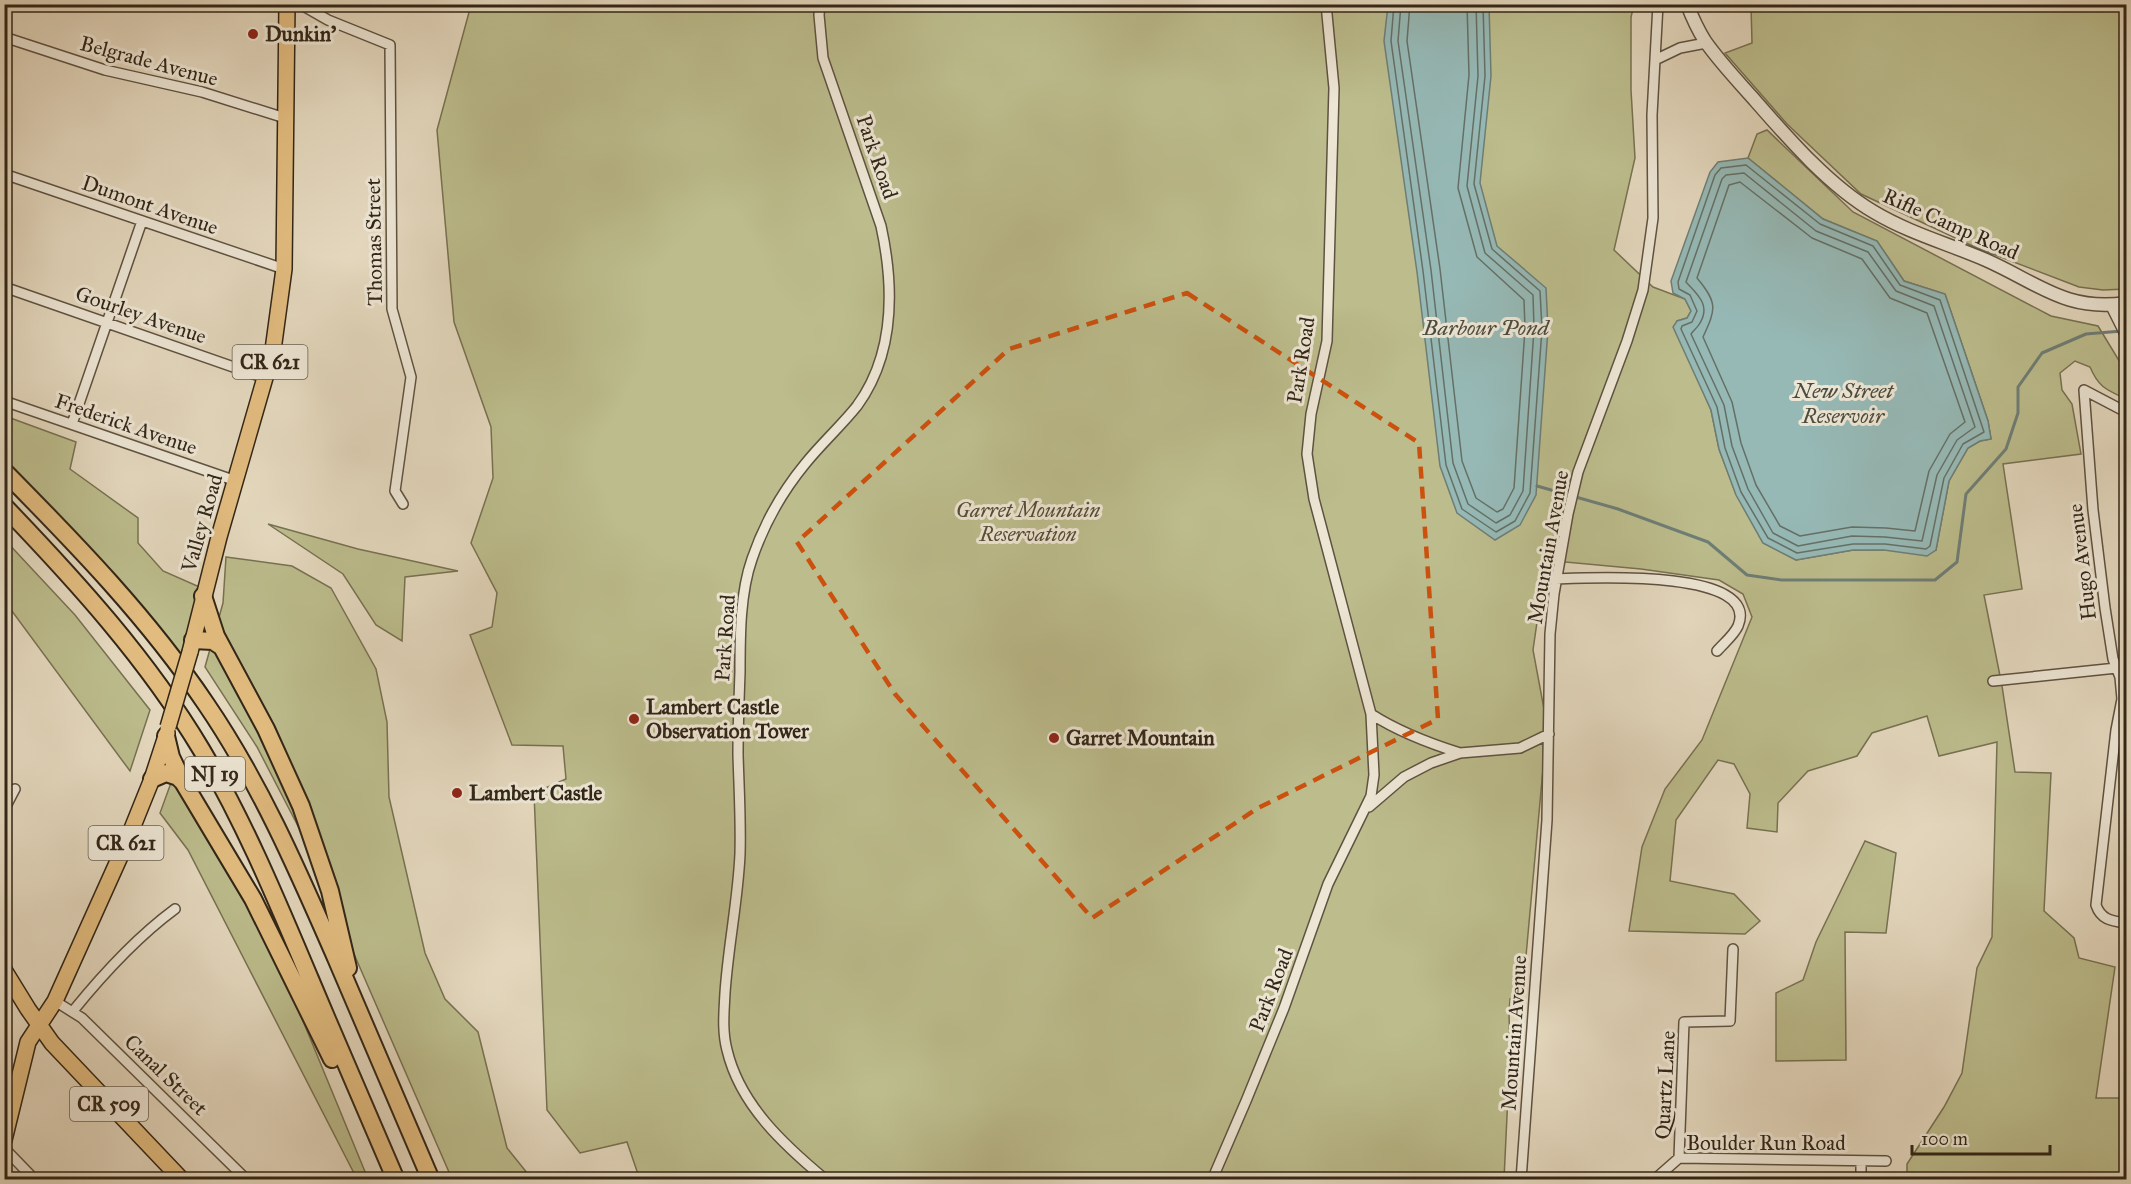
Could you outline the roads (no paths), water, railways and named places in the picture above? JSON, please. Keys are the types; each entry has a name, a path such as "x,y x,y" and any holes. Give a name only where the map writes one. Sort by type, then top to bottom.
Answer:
{"highway":[{"name":"NJ 19","path":"4,471 86,554 129,602 207,705 242,761 273,818 431,1179"},
{"name":"NJ 19","path":"4,506 74,580 128,644 200,748 232,804 259,861 396,1179"},
{"path":"203,596 208,616 222,646 266,729 301,806 330,891 358,1010"},
{"path":"191,646 213,641 222,646"},
{"path":"167,731 171,757 183,782 253,899 339,1073 356,1086"},
{"path":"152,779 166,773 178,777 183,782"}],"main road":[{"name":"Valley Road","path":"39,1025 55,1001 152,779 273,350 284,269 287,4"},
{"name":"CR 509","path":"6,974 52,1043 182,1179"},
{"name":"CR 621","path":"4,1140 10,1087 28,1042 39,1025"}],"street":[{"name":"Thomas Street","path":"300,4 328,20 390,45 392,309 411,377 395,491 403,504"},
{"name":"Park Road","path":"820,4 823,58 881,226 887,252 888,322 883,356 866,390 857,405 805,463 783,492 751,561 740,618 738,735 740,855 723,1023 727,1049 745,1095 765,1122 826,1179"},
{"name":"Park Road","path":"1212,1179 1284,1008 1328,884 1371,796 1374,775 1371,714 1314,499 1307,454 1311,414 1327,341 1334,88 1326,4"},
{"name":"Mountain Avenue","path":"1521,1179 1547,820 1550,634 1556,579 1578,472 1627,341 1643,290 1653,218 1652,115 1658,4"},
{"name":"Rifle Camp Road","path":"1687,4 1706,43 1776,124 1815,164 1861,204 1896,223 1986,260 2058,297 2076,303 2112,305 2127,303"},
{"name":"Belgrade Avenue","path":"4,37 105,70 202,92 285,118"},
{"path":"1655,60 1680,48 1706,43"},
{"name":"Dumont Avenue","path":"4,174 284,269"},
{"path":"72,424 142,221"},
{"name":"Gourley Avenue","path":"4,287 265,378"},
{"path":"2112,305 2127,333"},
{"name":"Hugo Avenue","path":"2127,412 2084,390 2093,510 2105,608 2114,659 2122,668 2122,699 2116,730 2096,899 2097,909 2105,919 2127,923"},
{"name":"Frederick Avenue","path":"4,401 236,481"},
{"path":"1556,579 1630,578 1678,582 1715,589 1734,602 1739,612 1737,627 1717,651"},
{"path":"1993,681 2122,668"},
{"name":"Park Road","path":"1371,714 1420,741 1460,753"},
{"name":"Park Road","path":"1363,813 1404,777 1431,763 1460,753 1520,748 1549,734"},
{"path":"4,810 15,789"},
{"path":"74,1011 147,932 176,909"},
{"name":"Quartz Lane","path":"1679,1158 1684,1022 1730,1021 1733,949"},
{"name":"Canal Street","path":"55,1001 74,1011 247,1179"},
{"path":"4,1148 35,1179"},
{"name":"Boulder Run Road","path":"1654,1179 1679,1158 1886,1161"},
{"path":"1861,1161 1861,1179"}],"water":[{"name":"Barbour Pond","path":"1388,5 1489,5 1491,76 1480,183 1497,246 1546,288 1548,329 1536,495 1520,525 1495,540 1457,513 1440,466 1417,272 1384,41"},
{"name":"New Street Reservoir","path":"1748,158 1823,219 1877,241 1904,281 1945,294 1988,421 1991,439 1980,441 1968,448 1949,481 1936,550 1927,556 1884,550 1853,550 1796,560 1763,543 1736,495 1719,449 1711,410 1673,327 1677,321 1687,318 1691,311 1685,299 1673,293 1671,281 1710,172 1718,162"}],"waterway":[{"path":"1537,486 1618,509 1708,542 1747,575 1781,580 1935,580 1957,562 1966,494 2006,449 2018,413 2018,387 2042,353 2086,334 2122,331"}],"place":[{"name":"Dunkin'","path":"253,34"},
{"name":"Lambert Castle Observation Tower","path":"634,719"},
{"name":"Garret Mountain","path":"1054,738"},
{"name":"Lambert Castle","path":"457,793"}],"park label":[{"name":"Garret Mountain Reservation","path":"1028,522"}]}
